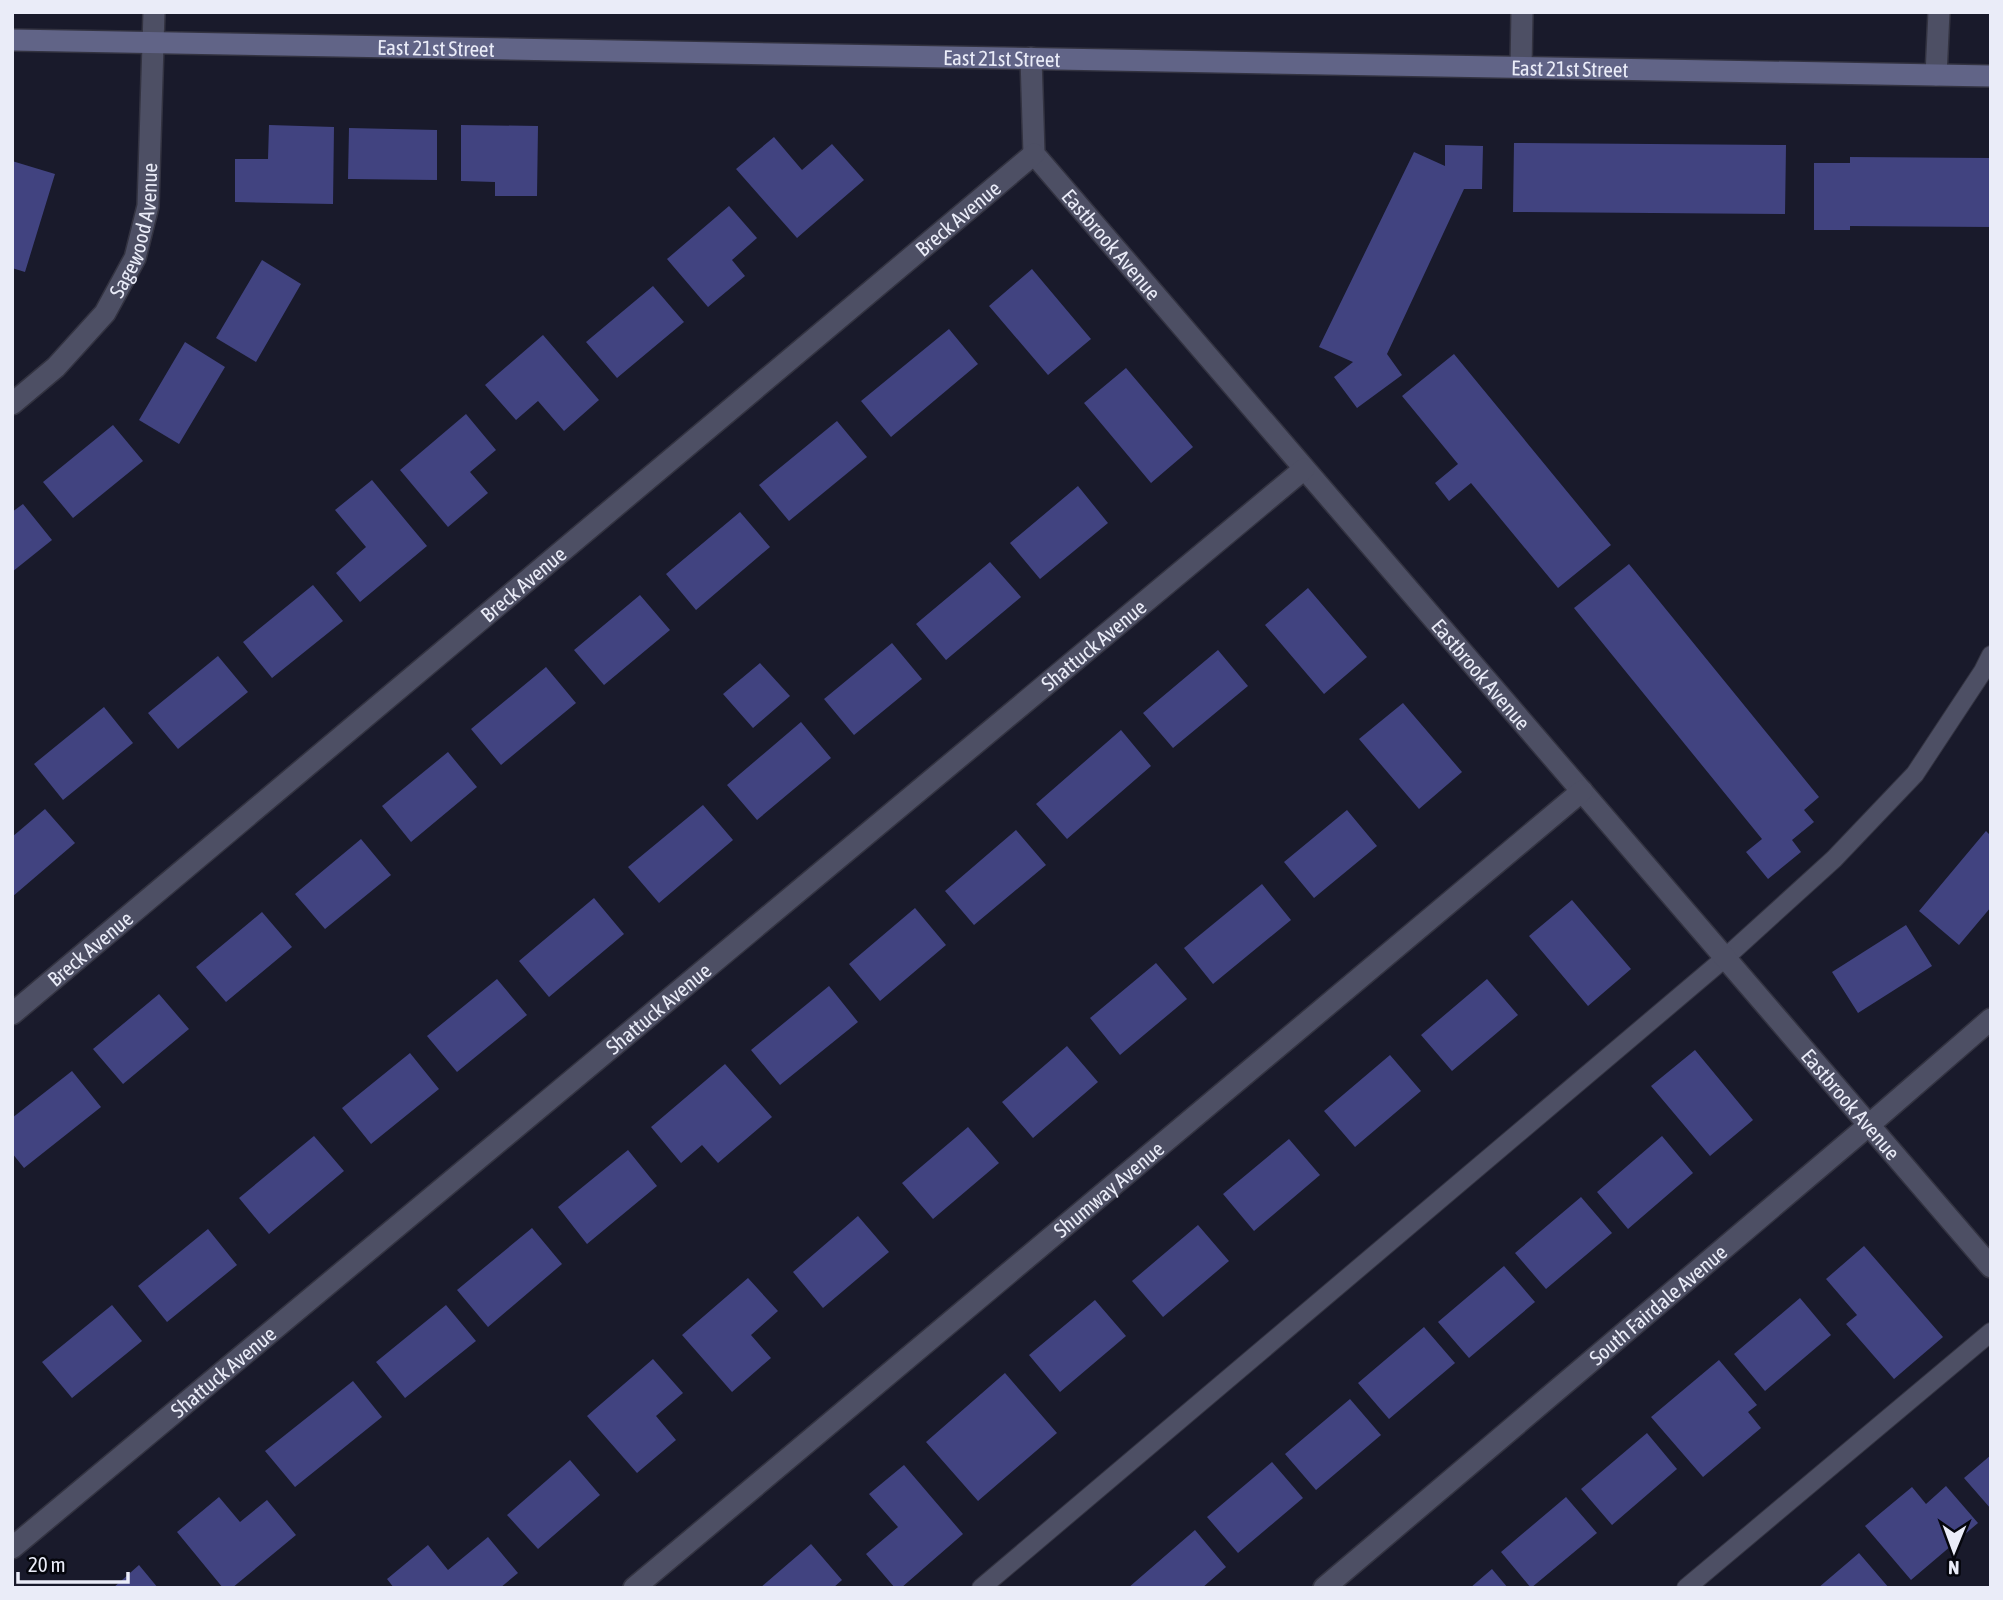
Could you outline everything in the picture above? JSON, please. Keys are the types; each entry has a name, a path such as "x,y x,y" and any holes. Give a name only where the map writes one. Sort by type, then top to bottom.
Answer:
{"street":[{"name":"Sagewood Avenue","path":"12,404 56,367 105,313 135,257 148,205 154,12"},
{"path":"1521,67 1522,12"},
{"path":"1936,75 1939,12"},
{"name":"East 21st Street","path":"12,40 1991,76"},
{"path":"1031,58 1034,154"},
{"name":"Eastbrook Avenue","path":"1034,154 1991,1267"},
{"name":"Breck Avenue","path":"12,1014 1034,154"},
{"name":"Shattuck Avenue","path":"12,1548 1304,469"},
{"name":"Shumway Avenue","path":"634,1588 1581,791"},
{"name":"South Fairdale Avenue","path":"1324,1588 1991,1019"}],"lane":[{"path":"981,1588 1725,958 1834,859 1915,774 1991,655"},
{"path":"1686,1588 1991,1332"}],"building":[{"path":"269,125 334,127 333,204 235,202 235,159 268,159"},
{"path":"461,125 538,126 537,196 495,196 495,182 461,181"},
{"path":"349,128 437,130 437,180 348,179"},
{"path":"774,137 802,170 832,144 864,180 797,238 736,169"},
{"path":"1514,143 1786,145 1785,214 1513,212"},
{"path":"1445,145 1483,146 1482,189 1464,189 1387,354 1402,375 1357,408 1334,377 1353,362 1319,347 1414,152 1445,166"},
{"path":"1850,157 1991,158 1991,227 1850,226 1850,230 1814,230 1814,163 1850,163"},
{"path":"12,161 55,174 25,272 12,268"},
{"path":"729,206 757,238 732,260 745,276 708,307 667,259"},
{"path":"262,260 301,284 256,362 216,338"},
{"path":"1032,269 1091,339 1048,375 989,306"},
{"path":"653,286 684,322 617,378 586,342"},
{"path":"949,329 978,364 891,437 861,401"},
{"path":"543,335 599,400 564,431 538,401 516,420 485,385"},
{"path":"185,342 225,367 179,444 139,420"},
{"path":"1454,354 1611,545 1558,588 1471,483 1449,501 1435,483 1458,464 1402,396"},
{"path":"1126,368 1193,447 1151,483 1084,403"},
{"path":"466,414 496,450 470,472 488,493 448,527 400,470"},
{"path":"837,421 867,457 789,521 759,485"},
{"path":"113,425 143,461 73,518 43,482"},
{"path":"372,480 427,546 360,602 336,573 366,547 335,510"},
{"path":"1078,486 1108,523 1040,579 1010,543"},
{"path":"23,504 52,540 12,572 12,512"},
{"path":"740,512 770,547 696,610 666,574"},
{"path":"990,562 1021,597 946,660 916,624"},
{"path":"1629,564 1819,797 1804,810 1814,822 1792,840 1801,852 1768,879 1746,852 1762,839 1574,608"},
{"path":"313,585 343,621 272,678 243,642"},
{"path":"1308,588 1367,657 1324,694 1265,625"},
{"path":"640,595 670,630 604,685 574,650"},
{"path":"892,643 922,679 854,735 824,699"},
{"path":"1218,650 1248,686 1173,748 1143,713"},
{"path":"218,656 248,692 178,749 148,713"},
{"path":"760,663 790,696 753,728 723,694"},
{"path":"546,667 576,703 501,765 471,729"},
{"path":"1403,703 1462,772 1419,809 1359,739"},
{"path":"104,707 133,743 63,800 34,764"},
{"path":"801,722 831,758 757,820 727,785"},
{"path":"1121,730 1151,766 1067,839 1036,804"},
{"path":"448,752 477,787 411,842 382,806"},
{"path":"703,805 733,840 659,903 628,867"},
{"path":"45,809 75,843 12,897 12,837"},
{"path":"1347,810 1377,846 1314,898 1284,862"},
{"path":"1016,830 1046,865 974,925 945,891"},
{"path":"1986,831 1991,836 1991,907 1959,945 1919,911"},
{"path":"361,839 391,875 325,929 295,894"},
{"path":"1262,884 1291,920 1213,984 1184,948"},
{"path":"594,898 624,934 549,997 519,961"},
{"path":"1572,900 1631,969 1588,1006 1529,936"},
{"path":"915,908 946,945 880,1001 849,964"},
{"path":"262,912 292,947 226,1002 196,967"},
{"path":"1906,925 1932,966 1858,1013 1832,972"},
{"path":"1156,963 1187,999 1120,1055 1090,1018"},
{"path":"497,979 527,1015 457,1072 427,1036"},
{"path":"1487,979 1518,1015 1452,1071 1421,1035"},
{"path":"829,986 858,1022 780,1085 751,1050"},
{"path":"159,994 189,1029 123,1084 93,1049"},
{"path":"1067,1046 1098,1082 1033,1138 1002,1102"},
{"path":"1695,1050 1753,1120 1710,1156 1651,1086"},
{"path":"410,1053 439,1089 371,1144 342,1108"},
{"path":"1390,1055 1421,1091 1355,1147 1324,1111"},
{"path":"725,1064 772,1117 718,1163 702,1145 681,1163 651,1127"},
{"path":"72,1071 101,1107 24,1168 12,1153 12,1118"},
{"path":"968,1127 999,1163 933,1219 902,1183"},
{"path":"314,1136 344,1171 269,1234 239,1198"},
{"path":"1662,1136 1693,1173 1628,1229 1597,1192"},
{"path":"1289,1139 1320,1175 1254,1231 1223,1194"},
{"path":"628,1150 657,1186 587,1244 558,1207"},
{"path":"1581,1197 1612,1233 1546,1289 1515,1253"},
{"path":"858,1216 889,1252 823,1308 793,1272"},
{"path":"1198,1225 1229,1261 1163,1317 1132,1281"},
{"path":"532,1228 562,1264 488,1327 457,1290"},
{"path":"208,1229 237,1265 167,1322 138,1286"},
{"path":"1864,1246 1943,1337 1894,1379 1846,1324 1857,1315 1826,1279"},
{"path":"1504,1266 1535,1302 1469,1358 1438,1322"},
{"path":"748,1278 778,1311 751,1335 771,1358 732,1392 682,1335"},
{"path":"1800,1298 1831,1335 1765,1391 1734,1354"},
{"path":"1095,1300 1126,1336 1060,1392 1029,1355"},
{"path":"112,1305 142,1341 72,1398 42,1362"},
{"path":"446,1305 476,1341 405,1398 376,1362"},
{"path":"1424,1327 1455,1363 1389,1419 1358,1383"},
{"path":"653,1359 683,1393 656,1416 676,1440 637,1473 587,1416"},
{"path":"1719,1360 1757,1405 1748,1412 1761,1428 1703,1477 1651,1417"},
{"path":"1005,1373 1057,1433 978,1501 926,1442"},
{"path":"353,1381 382,1417 295,1487 265,1451"},
{"path":"1350,1399 1381,1435 1316,1490 1285,1454"},
{"path":"1647,1433 1677,1469 1612,1525 1581,1489"},
{"path":"1991,1455 1991,1509 1964,1478"},
{"path":"570,1460 600,1495 538,1549 507,1515"},
{"path":"1272,1462 1303,1498 1238,1553 1207,1517"},
{"path":"904,1465 963,1534 901,1588 895,1588 866,1554 898,1527 869,1494"},
{"path":"1946,1486 1978,1523 1911,1580 1865,1526 1912,1487 1926,1504"},
{"path":"219,1497 240,1522 267,1500 296,1535 232,1588 223,1588 177,1532"},
{"path":"1566,1497 1597,1533 1531,1588 1501,1552"},
{"path":"1195,1530 1226,1567 1202,1588 1128,1588"},
{"path":"488,1537 518,1573 500,1588 394,1588 387,1579 428,1545 448,1570"},
{"path":"811,1544 842,1580 833,1588 760,1588"},
{"path":"1859,1553 1889,1588 1818,1588"},
{"path":"139,1565 158,1588 113,1588"},
{"path":"1492,1569 1508,1588 1470,1588"}]}
